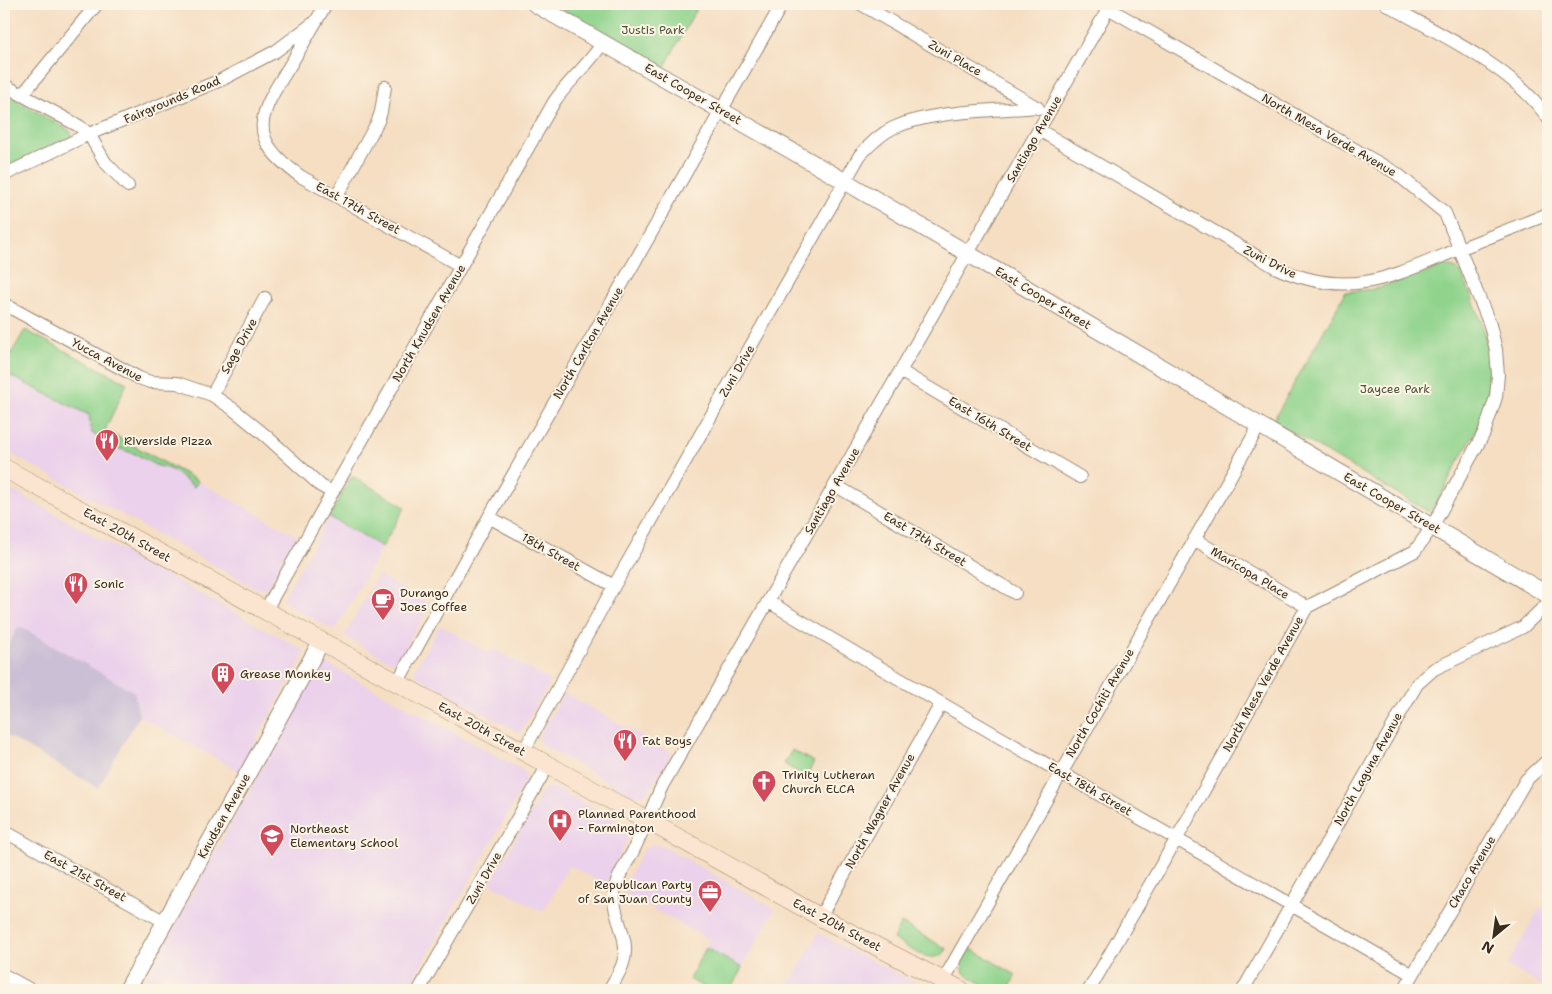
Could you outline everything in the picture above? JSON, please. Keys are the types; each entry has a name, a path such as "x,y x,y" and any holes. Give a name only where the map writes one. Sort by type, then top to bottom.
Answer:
{"main road":[{"name":"East 20th Street","path":"4,468 548,765 820,917 961,990"}],"street":[{"path":"22,95 97,4"},
{"name":"Fairgrounds Road","path":"4,175 89,134 221,80 276,51 316,21 326,4"},
{"name":"East Cooper Street","path":"535,4 968,253 1548,595"},
{"name":"North Carlton Avenue","path":"397,683 489,516 782,4"},
{"name":"Zuni Place","path":"861,4 1043,111"},
{"path":"1386,4 1454,42 1502,72 1539,105 1548,118"},
{"name":"Santiago Avenue","path":"609,990 624,962 625,954 624,936 614,907 617,880 662,786 1039,130 1043,111 1107,5"},
{"name":"North Mesa Verde Avenue","path":"1089,990 1307,607 1415,552 1432,527 1484,433 1496,397 1498,362 1490,325 1445,213 1396,173 1107,5"},
{"name":"East 17th Street","path":"316,21 266,105 262,126 270,149 288,168 461,266"},
{"name":"North Knudsen Avenue","path":"265,611 554,102 567,84 596,53 603,42"},
{"path":"4,84 89,134 105,162 128,186"},
{"path":"337,196 378,121 385,88"},
{"name":"Zuni Drive","path":"523,752 614,586 860,155 875,140 892,129 919,120 961,113 1043,111"},
{"name":"Zuni Drive","path":"1039,130 1277,268 1305,279 1344,284 1374,281 1393,276 1548,214"},
{"name":"Sage Drive","path":"212,395 265,298"},
{"name":"Yucca Avenue","path":"4,304 139,378 150,382 177,384 212,395 234,409 321,486 332,492"},
{"name":"East 16th Street","path":"900,371 1080,477"},
{"name":"North Cochiti Avenue","path":"943,981 1060,772 1259,426"},
{"name":"East 17th Street","path":"835,485 1014,592"},
{"name":"18th Street","path":"489,516 614,586"},
{"name":"Maricopa Place","path":"1194,539 1307,607"},
{"name":"East 18th Street","path":"769,602 940,704 1177,838 1412,975"},
{"name":"North Laguna Avenue","path":"1243,990 1417,684 1434,668 1523,627 1548,603"},
{"name":"Knudsen Avenue","path":"126,990 321,642"},
{"name":"North Wagner Avenue","path":"820,917 940,704"},
{"name":"Chaco Avenue","path":"1404,990 1526,780 1538,767 1548,760"},
{"name":"Zuni Drive","path":"419,990 548,765"},
{"name":"East 21st Street","path":"4,831 165,922"},
{"path":"4,975 31,990"}],"shaded area":[{"path":"4,373 89,415 92,433 111,446 138,455 155,465 170,469 194,487 198,481 297,536 267,588 259,590 4,450"},
{"path":"4,486 303,650 304,654 239,771 139,716 134,692 18,627 4,653"},
{"path":"329,517 382,547 335,631 288,605 283,598"},
{"path":"378,575 430,604 399,659 395,662 389,661 344,636"},
{"path":"440,625 489,653 492,648 551,681 521,731 518,732 415,675 415,668"},
{"path":"18,627 134,692 139,716 98,788 4,734 4,653"},
{"path":"321,662 522,770 526,775 526,782 407,990 139,990"},
{"path":"564,693 672,753 648,793 642,796 632,795 540,744 538,738"},
{"path":"547,788 555,788 623,824 628,830 629,836 606,883 600,882 569,865 543,912 490,883 543,791"},
{"path":"654,844 661,845 775,909 742,968 706,948 710,940 622,892 643,851"},
{"path":"1540,907 1548,912 1548,989 1507,966"},
{"path":"818,933 844,947 930,990 786,990"}],"green space":[{"name":"Justis Park","path":"553,4 699,4 664,68"},
{"path":"4,93 70,131 71,137 4,169"},
{"name":"Jaycee Park","path":"1444,266 1460,271 1468,288 1486,342 1489,378 1487,397 1477,427 1441,495 1429,512 1273,421 1343,297 1344,292 1375,289"},
{"path":"25,330 127,383 105,430 198,481 194,487 170,469 155,465 138,455 111,446 92,433 89,415 4,373 4,361 6,362"},
{"path":"352,476 405,507 382,547 329,517"},
{"path":"792,750 814,762 806,777 784,764"},
{"path":"901,923 947,949 942,955 936,957 929,957 914,951 893,939"},
{"path":"968,947 1016,975 1008,990 992,990 964,973 961,962"},
{"path":"706,948 742,968 730,990 709,990 689,979"}],"place":[{"name":"Riverside Pizza","path":"107,462"},
{"name":"Sonic","path":"76,605"},
{"name":"Durango Joes Coffee","path":"383,621"},
{"name":"Grease Monkey","path":"223,695"},
{"name":"Fat Boys","path":"625,762"},
{"name":"Trinity Lutheran Church ELCA","path":"764,803"},
{"name":"Planned Parenthood - Farmington","path":"560,842"},
{"name":"Northeast Elementary School","path":"272,857"},
{"name":"Republican Party of San Juan County","path":"710,913"}]}
